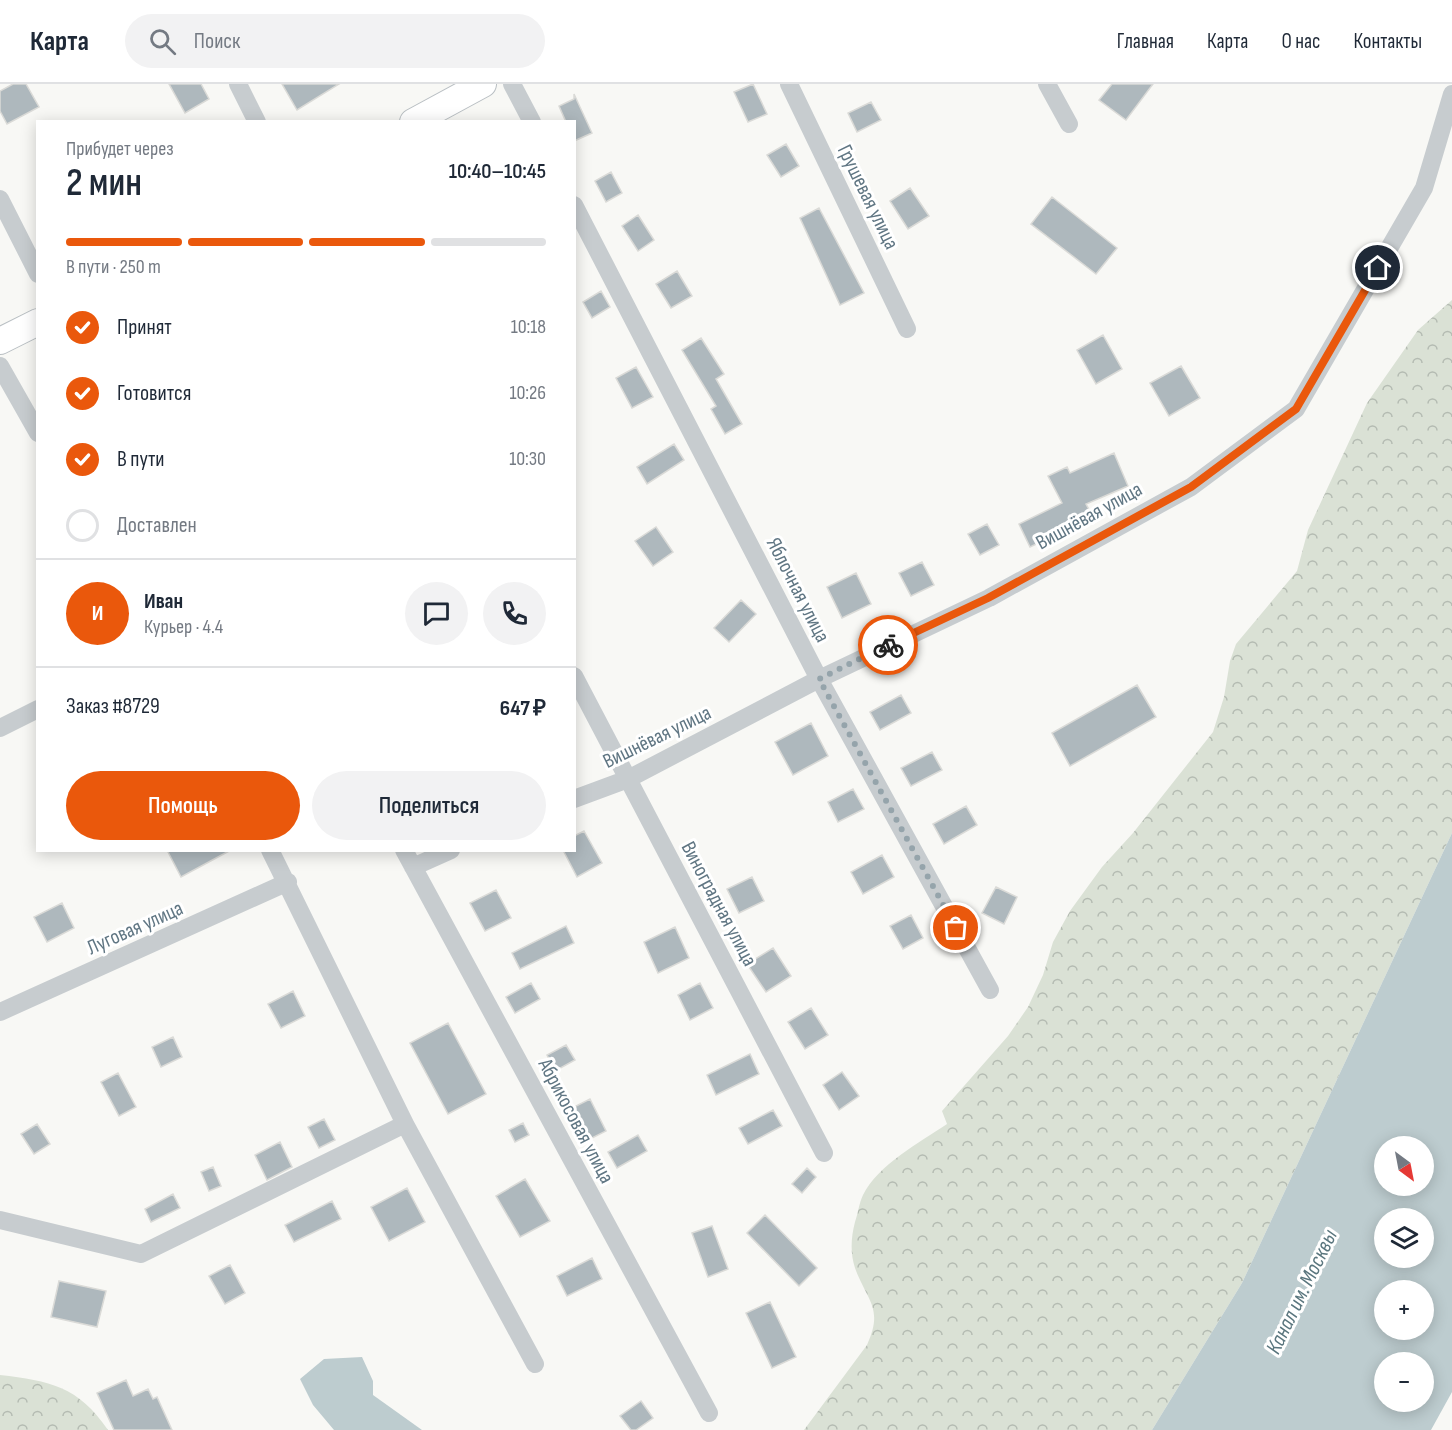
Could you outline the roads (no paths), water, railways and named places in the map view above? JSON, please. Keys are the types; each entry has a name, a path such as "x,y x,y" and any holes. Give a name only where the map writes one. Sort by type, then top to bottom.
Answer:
{"street":[{"path":"238,84 256,120"},
{"path":"416,120 483,84"},
{"path":"512,84 531,120"},
{"name":"Грушевая улица","path":"789,84 907,329"},
{"path":"1047,84 1069,124"},
{"name":"Вишнёвая улица","path":"576,798 628,779 819,679 988,598 1191,487 1296,409 1424,188 1452,94"},
{"path":"0,199 36,270"},
{"name":"Яблочная улица","path":"576,209 819,679 990,990"},
{"path":"0,340 36,323"},
{"path":"0,366 36,429"},
{"name":"Виноградная улица","path":"576,680 824,1153"},
{"path":"0,728 36,710"},
{"path":"271,852 288,882 405,1124 535,1364"},
{"name":"Абрикосовая улица","path":"405,852 709,1413"},
{"path":"413,867 447,852"},
{"name":"Луговая улица","path":"0,1012 288,882"},
{"path":"0,1220 141,1254 405,1124"}],"water":[{"name":"Канал им. Москвы","path":"1452,833 1452,1392 1431,1430 1152,1430 1242,1283"},
{"path":"362,1357 373,1381 373,1395 422,1430 334,1430 313,1405 300,1379 324,1359"}]}
